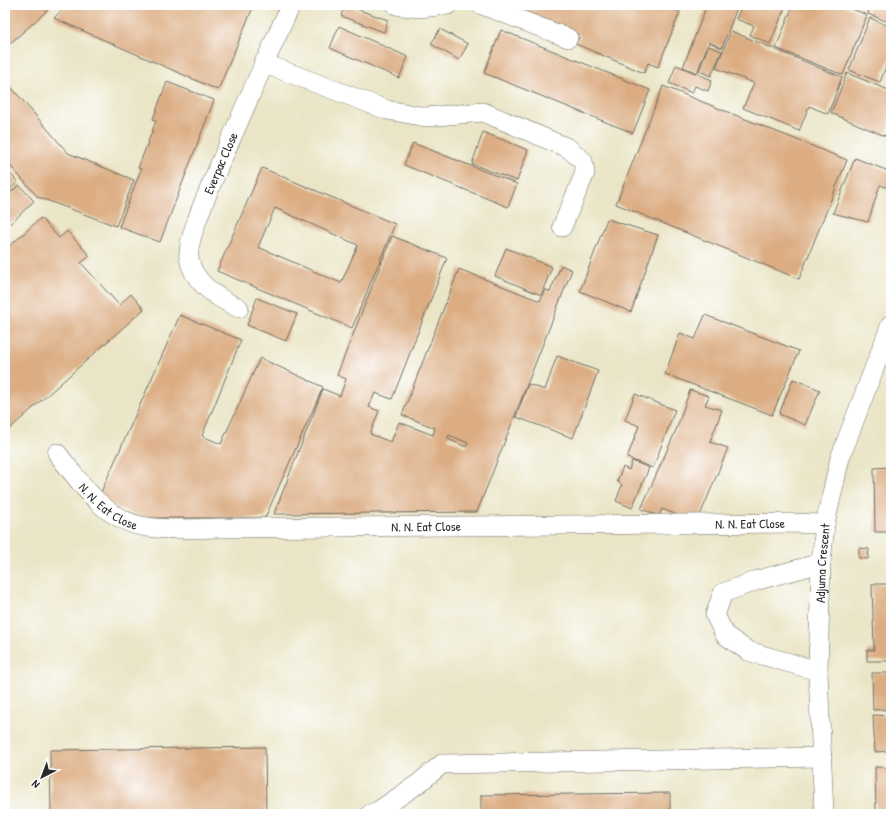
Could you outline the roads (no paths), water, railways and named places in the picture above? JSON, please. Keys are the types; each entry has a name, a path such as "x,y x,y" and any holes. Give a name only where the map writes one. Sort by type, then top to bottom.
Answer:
{"lane":[{"name":"Everpac Close","path":"239,308 212,293 193,269 189,258 192,240 202,208 263,63 291,5"},
{"path":"396,5 419,8 448,5"},
{"path":"482,5 568,38"},
{"path":"263,63 387,110 426,117 483,112 568,148 583,162 585,174 562,227"},
{"name":"Adjuma Crescent","path":"824,814 818,671 821,563 825,524 840,458 891,324"},
{"name":"N. N. Eat Close","path":"57,453 99,504 117,517 140,526 224,528 789,522 825,524"},
{"path":"818,671 748,651 725,635 715,615 723,593 758,580 821,563"},
{"path":"370,814 378,811 419,783 442,764 822,757"}]}
